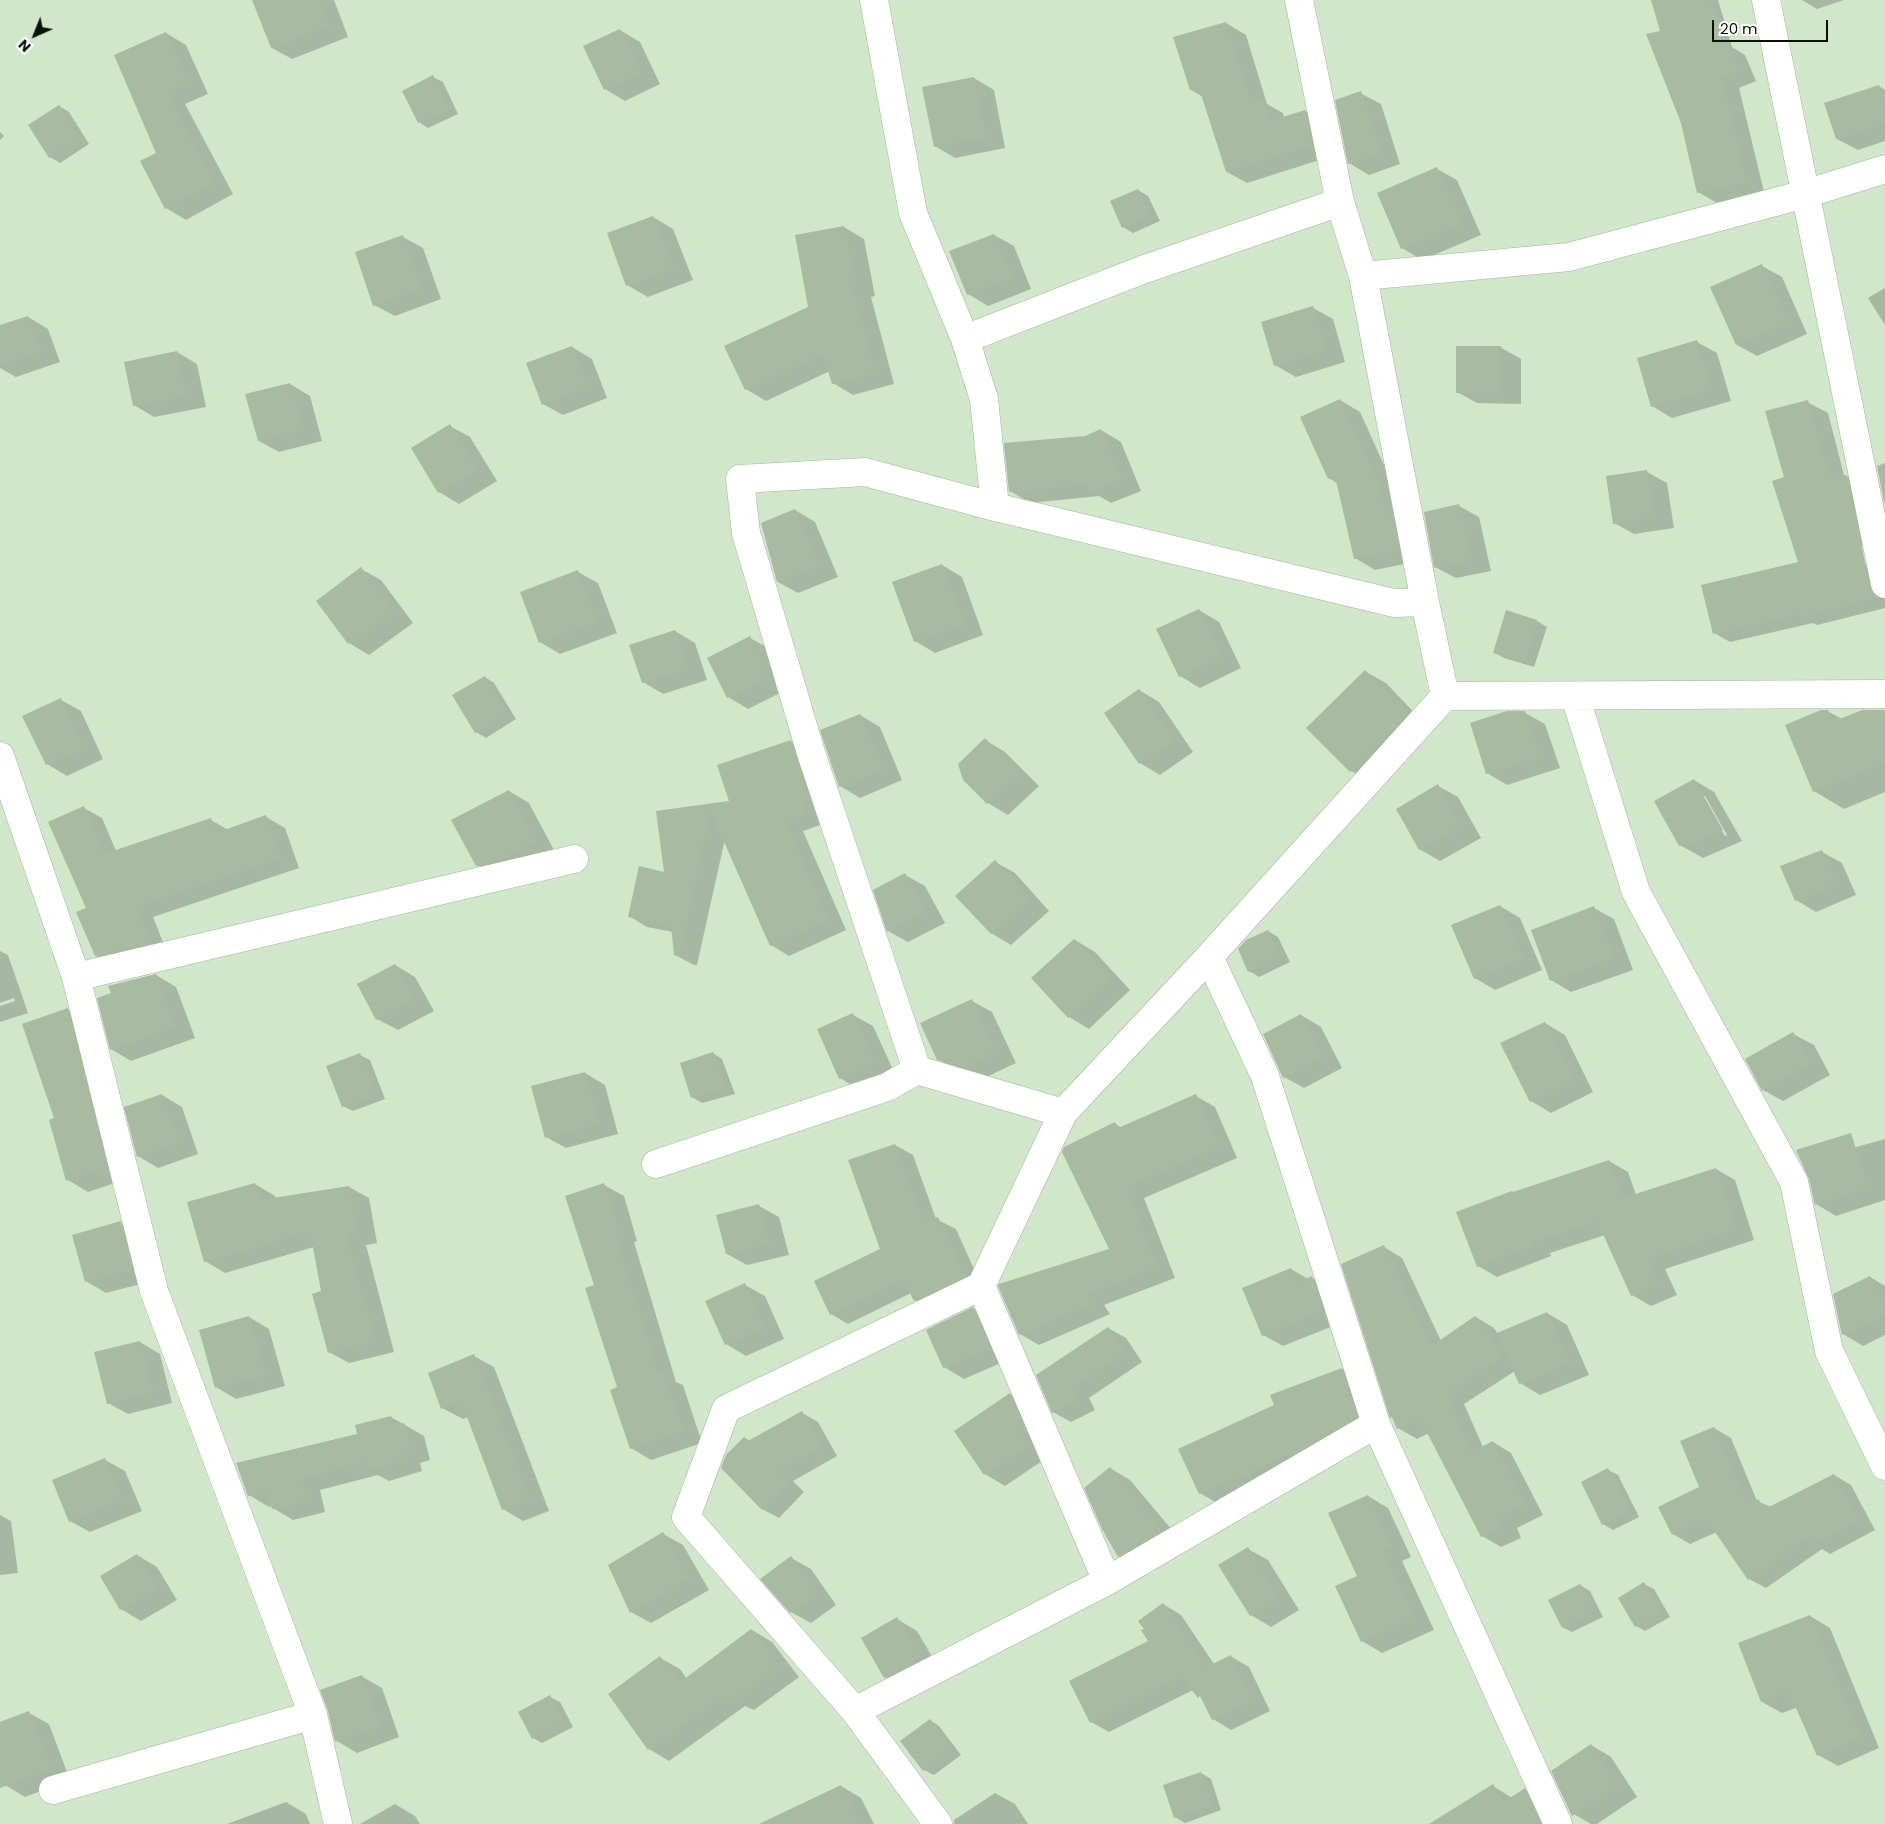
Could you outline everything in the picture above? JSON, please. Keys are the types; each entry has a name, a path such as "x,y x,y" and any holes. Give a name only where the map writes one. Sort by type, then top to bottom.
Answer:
{"street":[{"path":"874,0 913,213 965,340 984,398 995,507"},
{"path":"1299,0 1340,202 1363,276 1425,602 1445,696"},
{"path":"1766,0 1885,584"},
{"path":"1363,276 1569,257 1805,194 1885,169"},
{"path":"965,340 1142,270 1340,202"},
{"path":"917,1070 810,753 746,533 740,478 864,472 995,507 1394,603 1425,602"},
{"path":"938,1824 856,1711 686,1517 726,1409 981,1286 1063,1113 1208,957 1445,696 1885,694"},
{"path":"1575,696 1636,892 1794,1182 1828,1351 1885,1466"},
{"path":"0,756 76,977 154,1291 313,1715 338,1824"},
{"path":"76,977 574,859"},
{"path":"1208,957 1265,1076 1376,1424 1558,1824"},
{"path":"656,1164 887,1087 917,1070 1063,1113"},
{"path":"981,1286 1107,1581"},
{"path":"856,1711 1107,1581 1376,1424"},
{"path":"53,1790 313,1715"}],"building":[{"path":"252,0 319,0 329,26 271,48"},
{"path":"1651,0 1709,0 1738,70 1721,77 1746,182 1697,193 1681,123 1646,34 1660,31"},
{"path":"1226,22 1251,104 1263,100 1270,121 1305,110 1312,145 1226,172 1199,88 1190,90 1173,37"},
{"path":"620,29 641,72 604,90 583,46"},
{"path":"166,32 188,83 166,92 214,183 165,209 140,161 156,153 114,55"},
{"path":"433,75 449,109 418,123 402,91"},
{"path":"974,77 986,137 934,147 922,87"},
{"path":"1879,85 1885,102 1885,124 1836,139 1824,103"},
{"path":"1361,91 1381,153 1348,164 1335,100"},
{"path":"59,105 80,138 49,158 28,125"},
{"path":"1437,167 1462,223 1401,249 1377,193"},
{"path":"1138,189 1151,215 1122,228 1110,201"},
{"path":"653,216 674,268 626,286 607,233"},
{"path":"844,226 856,285 852,286 875,373 832,384 823,354 745,390 724,346 808,307 795,235"},
{"path":"994,234 1012,277 967,295 949,251"},
{"path":"403,235 422,288 373,306 355,252"},
{"path":"1762,264 1788,322 1736,345 1710,287"},
{"path":"1313,306 1326,351 1274,366 1261,322"},
{"path":"28,316 41,351 0,365 0,325"},
{"path":"1697,340 1712,389 1651,407 1637,358"},
{"path":"572,346 588,387 542,405 526,363"},
{"path":"1456,346 1501,346 1502,393 1456,393"},
{"path":"177,351 186,396 133,406 124,362"},
{"path":"290,383 303,429 258,441 245,394"},
{"path":"1340,399 1379,486 1387,520 1393,518 1399,550 1354,559 1335,476 1328,479 1300,417"},
{"path":"1808,400 1825,464 1832,480 1847,475 1870,587 1873,594 1877,597 1800,617 1799,614 1713,634 1701,585 1798,562 1772,481 1784,477 1765,411"},
{"path":"450,424 477,470 438,493 411,448"},
{"path":"1101,429 1121,479 1089,492 1086,484 1009,492 1004,443 1085,436"},
{"path":"1885,463 1885,506 1877,466"},
{"path":"1647,470 1654,517 1613,524 1606,476"},
{"path":"1459,504 1472,560 1434,568 1424,512"},
{"path":"795,509 818,566 777,582 761,523"},
{"path":"942,564 964,624 914,642 892,582"},
{"path":"361,567 394,611 348,644 316,601"},
{"path":"578,570 597,622 539,643 520,592"},
{"path":"1199,609 1222,657 1179,677 1156,629"},
{"path":"1506,610 1537,620 1524,663 1493,653"},
{"path":"675,630 688,668 642,683 629,645"},
{"path":"750,636 770,676 727,698 707,658"},
{"path":"1365,670 1408,714 1350,772 1306,728"},
{"path":"485,676 507,713 475,733 452,695"},
{"path":"1139,689 1174,740 1139,764 1104,713"},
{"path":"61,698 84,748 46,765 22,716"},
{"path":"1821,710 1828,710 1832,722 1862,710 1885,710 1885,763 1813,792 1785,725"},
{"path":"1507,711 1525,711 1540,757 1486,774 1470,723"},
{"path":"860,714 883,769 839,787 820,730"},
{"path":"985,738 1020,774 987,804 963,780 958,764"},
{"path":"791,740 810,799 801,802 805,814 785,820 828,920 770,946 710,810 679,956 674,955 671,926 628,917 639,866 664,872 656,811 729,801 717,765"},
{"path":"1694,779 1723,830 1682,847 1681,845 1679,846 1654,801"},
{"path":"1438,784 1461,826 1419,850 1396,809"},
{"path":"509,790 536,840 495,862 476,866 451,820"},
{"path":"84,806 104,854 211,818 216,833 266,815 281,858 135,907 148,937 143,938 146,944 95,956 76,912 86,908 48,822"},
{"path":"1822,850 1837,883 1795,901 1780,866"},
{"path":"995,860 1030,899 991,934 955,896"},
{"path":"905,873 925,911 887,932 873,890"},
{"path":"1500,905 1523,959 1474,979 1451,925"},
{"path":"1594,906 1614,958 1550,981 1531,930"},
{"path":"1268,930 1281,956 1248,972 1238,949 1246,940"},
{"path":"1074,939 1111,978 1068,1018 1031,978"},
{"path":"395,964 415,999 376,1020 357,984"},
{"path":"156,974 175,1027 110,1050 97,998 111,993 108,986"},
{"path":"972,999 996,1051 963,1067 937,1060 920,1023"},
{"path":"68,1008 107,1167 66,1181 49,1120 54,1118 22,1024"},
{"path":"853,1013 875,1063 839,1079 817,1029"},
{"path":"1301,1014 1323,1057 1283,1078 1263,1034"},
{"path":"1545,1022 1574,1081 1530,1102 1500,1043"},
{"path":"1793,1032 1811,1063 1762,1091 1745,1059"},
{"path":"713,1052 726,1088 691,1098 680,1063"},
{"path":"360,1053 376,1094 342,1107 326,1066"},
{"path":"585,1072 599,1123 545,1138 531,1086"},
{"path":"162,1094 179,1142 137,1157 124,1107"},
{"path":"1196,1094 1219,1147 1126,1187 1157,1267 1086,1294 1092,1303 1019,1335 998,1286 999,1284 1109,1249 1062,1152 1064,1147 1115,1122 1118,1128"},
{"path":"1851,1133 1868,1188 1815,1205 1809,1179 1796,1150"},
{"path":"895,1144 924,1223 938,1217 965,1277 914,1301 903,1279 830,1315 814,1281 880,1249 848,1160"},
{"path":"1609,1160 1623,1198 1716,1168 1736,1229 1647,1258 1658,1284 1631,1296 1597,1221 1532,1242 1533,1245 1477,1267 1456,1212 1512,1191"},
{"path":"255,1183 260,1200 349,1186 357,1232 346,1234 375,1341 328,1353 312,1294 321,1291 310,1231 204,1262 187,1202"},
{"path":"604,1183 618,1229 614,1231 658,1374 663,1372 683,1431 630,1449 610,1390 617,1387 585,1288 594,1285 565,1196"},
{"path":"759,1204 769,1244 726,1254 716,1215"},
{"path":"121,1221 133,1269 85,1282 72,1235"},
{"path":"1384,1245 1430,1347 1475,1316 1503,1356 1446,1393 1471,1452 1493,1441 1525,1504 1499,1517 1503,1527 1481,1537 1420,1419 1397,1429 1392,1417 1390,1418 1341,1264"},
{"path":"1291,1268 1297,1283 1312,1276 1323,1310 1262,1336 1242,1288"},
{"path":"1870,1276 1885,1306 1885,1315 1842,1335 1833,1294"},
{"path":"745,1283 764,1328 725,1345 705,1301"},
{"path":"973,1307 990,1348 943,1368 926,1330"},
{"path":"1547,1312 1569,1363 1519,1384 1497,1333"},
{"path":"249,1316 265,1375 215,1388 199,1330"},
{"path":"1108,1327 1126,1352 1072,1388 1078,1399 1052,1413 1036,1375"},
{"path":"140,1341 153,1392 107,1404 94,1352"},
{"path":"474,1354 530,1500 502,1510 461,1401 441,1409 428,1373"},
{"path":"1342,1368 1357,1417 1293,1455 1292,1453 1199,1494 1178,1449 1274,1405 1270,1395"},
{"path":"1010,1393 1024,1427 1019,1430 1029,1445 984,1475 954,1431"},
{"path":"802,1411 822,1447 778,1471 789,1482 762,1510 721,1468 726,1455 744,1437 748,1441"},
{"path":"391,1416 394,1426 404,1423 411,1449 401,1452 403,1460 367,1470 365,1461 301,1479 306,1501 272,1509 267,1492 248,1496 236,1463 357,1434 355,1425"},
{"path":"1714,1427 1748,1506 1758,1499 1765,1509 1834,1474 1859,1521 1812,1545 1808,1537 1748,1580 1706,1519 1672,1535 1658,1507 1699,1487 1680,1441"},
{"path":"105,1458 122,1499 69,1522 52,1480"},
{"path":"1110,1467 1152,1518 1160,1532 1118,1557 1102,1529 1084,1488"},
{"path":"1608,1468 1630,1511 1602,1525 1581,1482"},
{"path":"1368,1495 1391,1546 1383,1550 1414,1618 1361,1642 1335,1586 1357,1576 1328,1513"},
{"path":"663,1532 689,1578 630,1613 608,1565"},
{"path":"1248,1547 1279,1598 1250,1616 1218,1565"},
{"path":"137,1554 158,1588 120,1610 100,1576"},
{"path":"791,1556 817,1593 790,1613 760,1579"},
{"path":"1644,1582 1661,1612 1635,1627 1618,1598"},
{"path":"1580,1584 1594,1611 1562,1628 1548,1600"},
{"path":"1163,1603 1206,1667 1231,1655 1252,1700 1212,1720 1200,1696 1198,1698 1181,1676 1090,1723 1069,1681 1148,1641 1141,1630 1144,1629 1138,1621"},
{"path":"1810,1615 1860,1737 1817,1756 1789,1691 1761,1702 1738,1643"},
{"path":"897,1617 921,1658 884,1678 861,1638"},
{"path":"751,1629 779,1665 733,1700 727,1693 648,1750 608,1694 660,1656 679,1683"},
{"path":"362,1675 380,1726 335,1742 328,1711 320,1690"},
{"path":"550,1695 564,1722 532,1739 518,1712"},
{"path":"29,1711 51,1768 0,1788 0,1722"},
{"path":"930,1719 952,1749 923,1771 900,1741"},
{"path":"1591,1744 1618,1785 1572,1816 1551,1771"},
{"path":"1201,1772 1212,1805 1174,1818 1163,1785"},
{"path":"1493,1784 1504,1802 1525,1788 1541,1824 1429,1824"},
{"path":"841,1785 860,1824 759,1824"}]}
